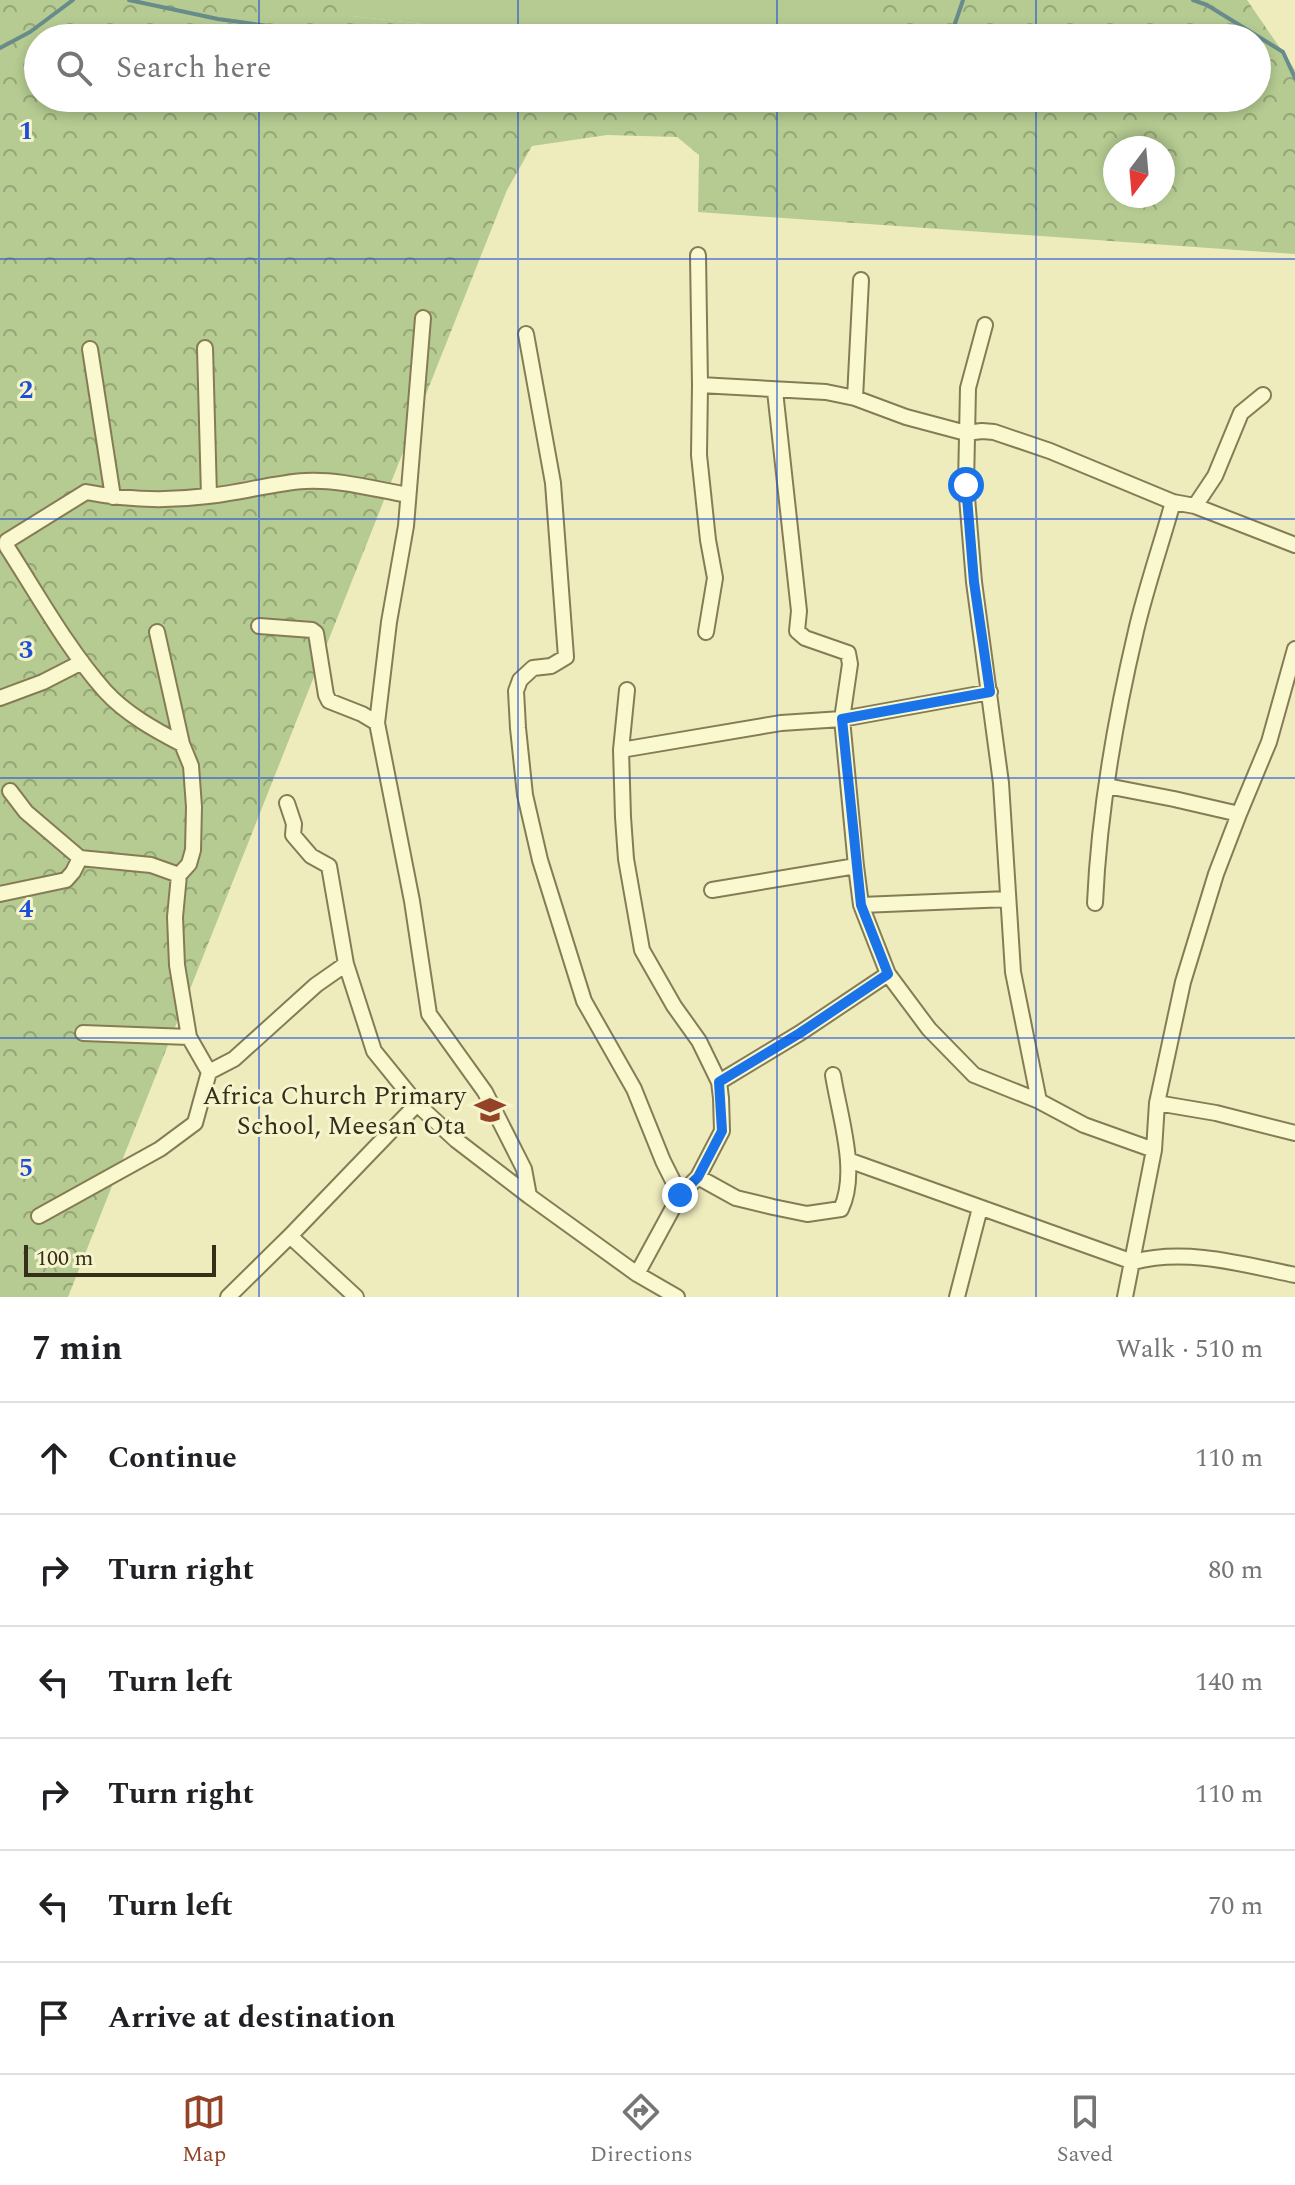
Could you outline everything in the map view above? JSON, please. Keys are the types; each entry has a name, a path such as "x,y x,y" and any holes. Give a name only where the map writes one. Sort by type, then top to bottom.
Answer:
{"street":[{"path":"698,255 699,455 715,578 706,632"},
{"path":"855,398 861,280"},
{"path":"423,318 406,526 389,622 377,723 412,901 429,1014 485,1092 524,1169 529,1196"},
{"path":"985,325 968,388 966,485 974,582 1001,783 1013,972 1039,1101"},
{"path":"526,334 553,483 566,657 551,666 533,668 520,680 516,691 525,795 540,860 584,1001 634,1089 680,1195"},
{"path":"205,348 209,496"},
{"path":"90,349 113,497"},
{"path":"700,385 826,392 966,433 994,432 1173,502 1195,506 1295,545"},
{"path":"775,391 799,611 797,631 805,638 848,653 850,664 842,719 856,866 861,905 888,974 929,1029 974,1075 1039,1101 1084,1125 1154,1150"},
{"path":"1195,506 1215,476 1241,413 1263,395"},
{"path":"182,744 152,729 107,694 82,662 7,547 7,541 86,492 113,497 209,496 321,480 408,495"},
{"path":"1095,903 1097,854 1116,729 1136,630 1173,502"},
{"path":"259,626 312,630 316,633 329,701 377,723"},
{"path":"39,1216 160,1149 195,1123 209,1072 189,1037 177,965 175,917 179,875 189,864 193,850 194,807 191,766 182,744 157,632"},
{"path":"1125,1297 1154,1150 1157,1103 1183,982 1216,874 1269,742 1294,654"},
{"path":"0,698 43,682 82,662"},
{"path":"627,690 621,750 626,859 642,950 674,1006 699,1041 719,1082 722,1131 698,1177 680,1195 637,1274"},
{"path":"621,750 781,723 842,719 990,692"},
{"path":"1107,786 1239,814"},
{"path":"10,791 26,812 80,858 151,865 179,875"},
{"path":"287,803 294,824 293,835 311,856 329,866 346,964 374,1051 417,1104 456,1140 637,1274 677,1297"},
{"path":"0,894 66,880 80,858"},
{"path":"712,890 856,866"},
{"path":"861,905 1008,899"},
{"path":"209,1072 234,1059 316,985 346,964"},
{"path":"719,1082 888,974"},
{"path":"83,1033 189,1037"},
{"path":"698,1177 736,1198 807,1214 841,1209 847,1195 848,1160 833,1075"},
{"path":"1157,1103 1216,1113 1295,1133"},
{"path":"228,1297 417,1104"},
{"path":"848,1160 1133,1262 1152,1257 1217,1259 1295,1275"},
{"path":"957,1297 980,1208"},
{"path":"290,1236 356,1297"}],"green space":[{"path":"0,0 352,0 352,16 422,24 24,24 24,112 1271,112 1271,35 1295,70 1295,254 698,212 699,155 677,137 607,135 532,146 507,190 68,1297 0,1297"},
{"path":"352,0 876,0 876,24 422,24 351,16"},
{"path":"876,0 1247,0 1263,24 876,24"}],"waterway":[{"path":"41,24 73,0"},
{"path":"129,0 254,24"},
{"path":"955,24 963,0"},
{"path":"1193,0 1238,24"},
{"path":"0,48 24,35"},
{"path":"1271,45 1283,52 1295,78"}],"place":[{"name":"Africa Church Primary School, Meesan Ota","path":"490,1110"}],"route":[{"path":"680,1195 698,1177 722,1131 719,1082 888,974 861,905 842,719 990,692 974,582 966,485"}]}
